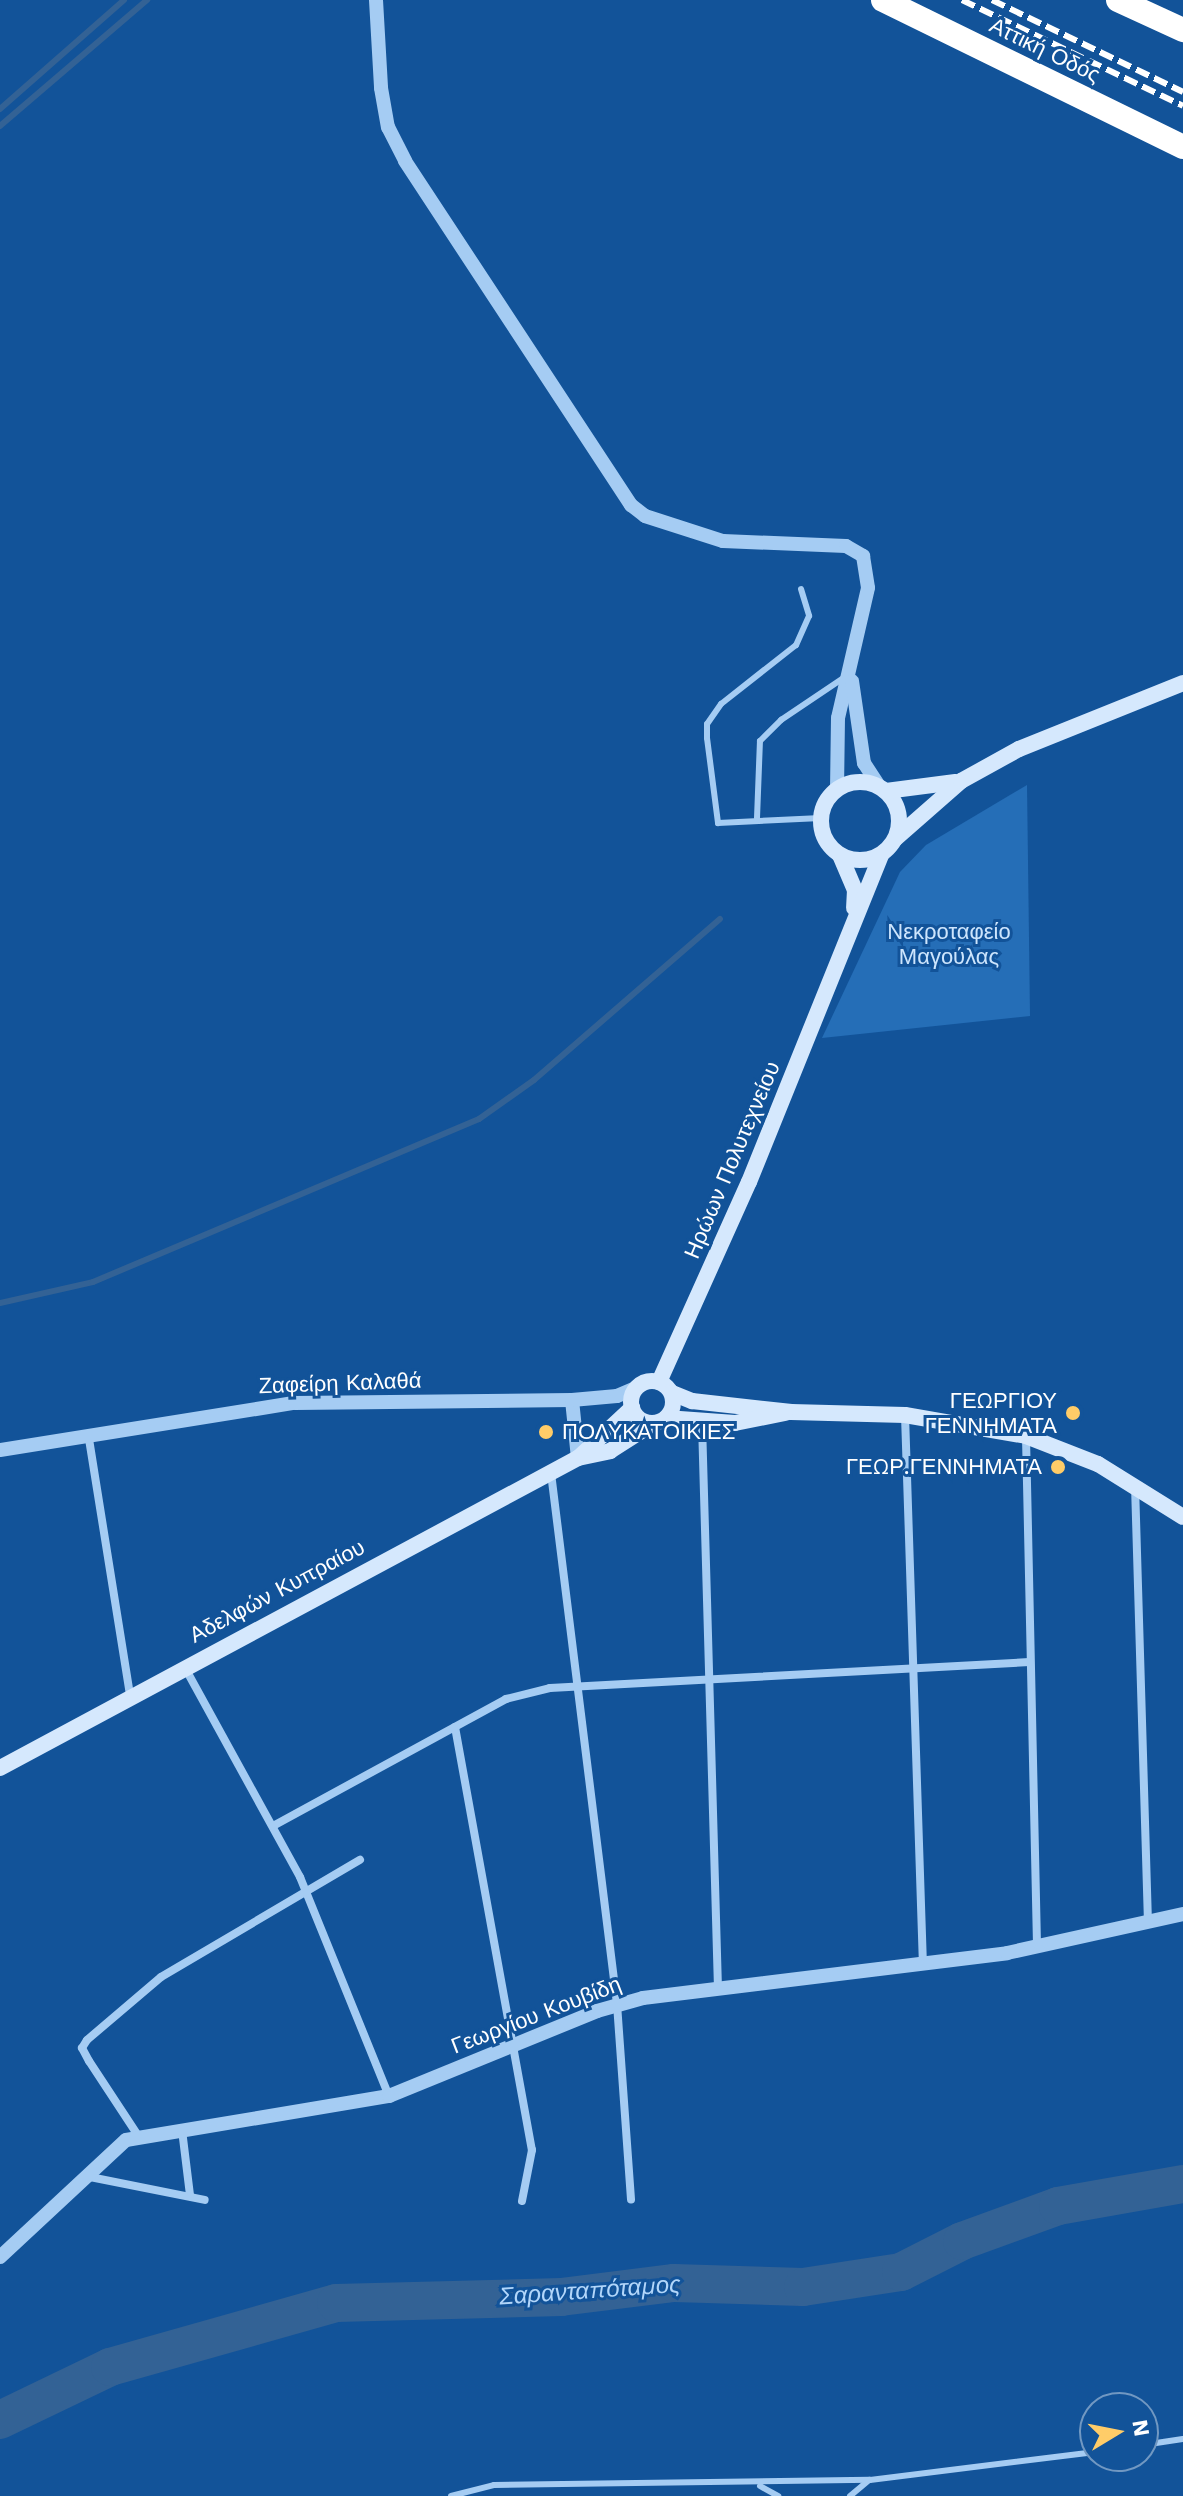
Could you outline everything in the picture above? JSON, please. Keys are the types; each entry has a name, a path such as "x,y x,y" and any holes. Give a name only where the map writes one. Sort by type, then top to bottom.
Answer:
{"highway":[{"name":"Αττική Οδός","path":"883,0 1183,147"},
{"path":"1118,0 1183,30"}],"main road":[{"path":"961,781 883,788 850,782 837,789 821,818 825,840 840,855 861,861 881,855 961,781 1019,749 1183,683"},
{"path":"883,788 898,808 895,839"},
{"name":"Ηρώων Πολυτεχνείου","path":"840,855 855,903 841,952"},
{"name":"Ηρώων Πολυτεχνείου","path":"660,1420 666,1388 881,855"},
{"path":"791,1412 755,1421 702,1423 641,1419 632,1408 636,1388 666,1388 791,1412 905,1415 1026,1436 1055,1444 1135,1485 1183,1517"},
{"name":"Αδελφών Κυπραίου","path":"0,1768 183,1665 578,1458 632,1408"},
{"name":"Αδελφών Κυπραίου","path":"578,1458 610,1451 660,1420"}],"street":[{"path":"376,0 381,88 388,127 399,149 610,478 645,516 723,541 856,551 869,575 834,750 837,789"},
{"path":"851,673 864,763 883,788"},
{"name":"Ζαφείρη Καλαθά","path":"0,1450 89,1439 295,1403 572,1400 602,1398 636,1388"},
{"path":"572,1400 578,1458"},
{"path":"905,1415 910,1668 923,1965"},
{"path":"702,1423 706,1678 718,1988"},
{"path":"1026,1436 1037,1948"},
{"path":"89,1439 130,1696"},
{"path":"551,1473 617,2004 631,2199"},
{"path":"1135,1485 1148,1922"},
{"path":"273,1826 506,1699 579,1685 1029,1662"},
{"path":"183,1665 273,1826 306,1894 389,2096"},
{"path":"455,1727 532,2150 522,2201"},
{"path":"139,2137 82,2048 87,2040 161,1977 360,1860"},
{"name":"Γεωργίου Κουβίδη","path":"0,2257 83,2175 126,2140 389,2096 617,2004 718,1988 923,1965 1037,1948 1183,1914"},
{"path":"182,2130 190,2195"},
{"path":"83,2175 111,2185 190,2195 205,2200"}],"lane":[{"path":"801,589 809,616 796,645 721,704 707,724 718,823 757,818 821,818"},
{"path":"757,818 760,741 781,720 851,673"},
{"path":"1159,2443 1183,2439"},
{"path":"451,2496 494,2485 760,2486 870,2480 1079,2454"},
{"path":"850,2496 870,2480"},
{"path":"760,2486 778,2496"}],"green space":[{"name":"Νεκροταφείο Μαγούλας","path":"1027,785 1030,1016 822,1038 900,872 926,845"}],"waterway":[{"path":"0,109 124,0"},
{"path":"0,126 147,0"},
{"path":"0,1303 93,1282 479,1119 534,1080 720,919"},
{"name":"Σαρανταπόταμος","path":"0,2420 110,2367 336,2303 561,2297 674,2283 803,2287 901,2272 962,2241 1058,2206 1183,2184"}],"railway":[{"path":"962,0 1183,106"},
{"path":"992,0 1183,92"}],"place":[{"name":"ΓΕΩΡΓΙΟΥ ΓΕΝΝΗΜΑΤΑ","path":"1073,1413"},
{"name":"ΠΟΛΥΚΑΤΟΙΚΙΕΣ","path":"546,1432"},
{"name":"ΓΕΩΡ.ΓΕΝΝΗΜΑΤΑ","path":"1058,1467"}]}
